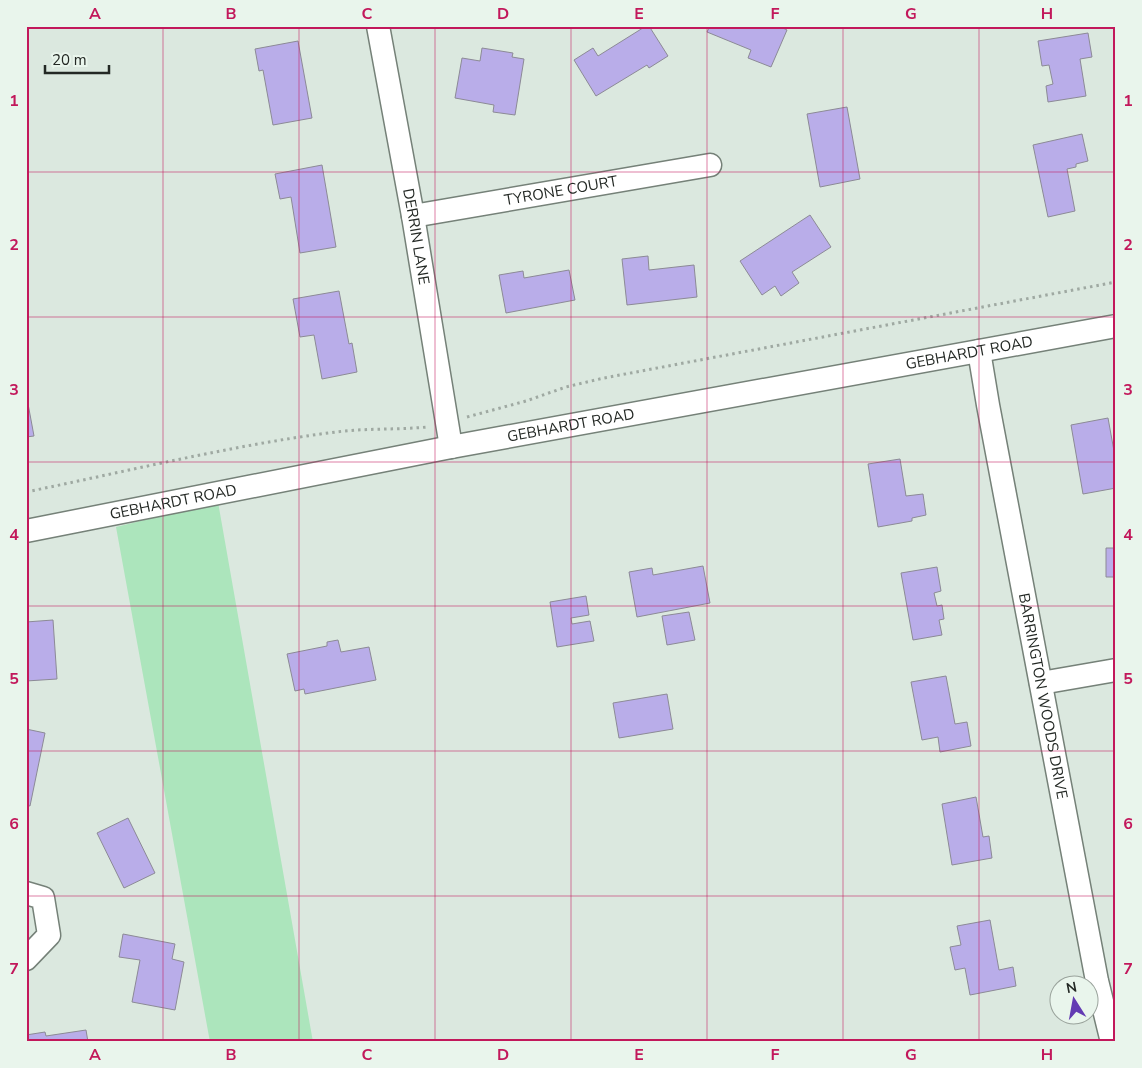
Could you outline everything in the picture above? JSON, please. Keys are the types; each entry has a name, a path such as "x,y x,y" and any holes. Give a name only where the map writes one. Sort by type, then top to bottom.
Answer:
{"street":[{"name":"DERRIN LANE","path":"378,26 413,216 451,447"},
{"name":"TYRONE COURT","path":"413,216 710,165"},
{"name":"GEBHARDT ROAD","path":"26,531 451,447 1116,326"},
{"name":"BARRINGTON WOODS DRIVE","path":"979,351 1097,981 1112,1042"},
{"path":"1041,683 1116,670"},
{"path":"26,893 43,898 50,935 26,959"}],"path":[{"path":"26,492 292,438 338,432 426,427 447,423 479,412 526,401 566,387 604,378 1116,282"}],"green space":[{"path":"218,502 313,1042 210,1042 116,527"}],"building":[{"path":"646,26 649,26 668,56 649,68 647,65 596,96 574,60 593,48 598,56"},
{"path":"710,26 779,26 787,30 771,67 748,58 751,50 707,32"},
{"path":"1088,33 1092,57 1080,59 1086,96 1048,102 1046,86 1053,84 1049,65 1042,66 1038,41"},
{"path":"298,41 312,118 273,125 263,70 259,71 255,49"},
{"path":"482,48 513,53 512,57 524,59 515,115 493,112 494,105 455,98 462,58 480,61"},
{"path":"847,107 860,179 820,187 807,114"},
{"path":"1082,134 1088,161 1067,169 1075,211 1048,217 1033,145"},
{"path":"322,165 336,247 300,253 291,197 280,199 275,174"},
{"path":"810,215 831,247 792,272 799,283 781,296 775,286 762,295 740,261"},
{"path":"648,256 649,270 694,265 697,297 627,305 622,259"},
{"path":"569,270 575,300 506,313 499,275 523,271 524,278"},
{"path":"339,291 349,344 352,343 357,372 322,379 314,335 300,337 293,299"},
{"path":"26,393 34,436 26,437"},
{"path":"1108,418 1116,462 1116,488 1083,494 1071,425"},
{"path":"900,459 906,496 923,494 926,515 912,518 912,521 878,527 868,464"},
{"path":"1106,548 1116,548 1116,577 1106,577"},
{"path":"703,566 710,603 637,617 629,572 652,568 653,575"},
{"path":"937,567 941,591 934,593 937,606 942,605 944,619 939,620 942,635 913,640 901,573"},
{"path":"586,596 589,615 571,618 572,624 590,621 594,641 557,647 550,602"},
{"path":"689,612 695,640 667,645 662,616"},
{"path":"53,620 57,679 26,681 26,622"},
{"path":"338,640 341,652 369,647 376,680 305,694 304,689 295,691 287,654 327,646 327,642"},
{"path":"946,676 955,724 967,722 971,746 940,752 938,737 922,740 911,682"},
{"path":"667,694 673,729 619,738 613,703"},
{"path":"26,729 45,733 30,806 26,805"},
{"path":"976,797 983,837 989,836 992,858 952,865 942,804"},
{"path":"128,818 155,873 124,888 97,833"},
{"path":"990,920 999,970 1013,967 1016,986 970,995 965,968 955,970 950,947 961,945 957,926"},
{"path":"123,934 175,944 172,959 184,962 175,1010 132,1002 140,960 119,957"},
{"path":"86,1030 88,1042 26,1042 26,1035 45,1032 46,1036"}]}
